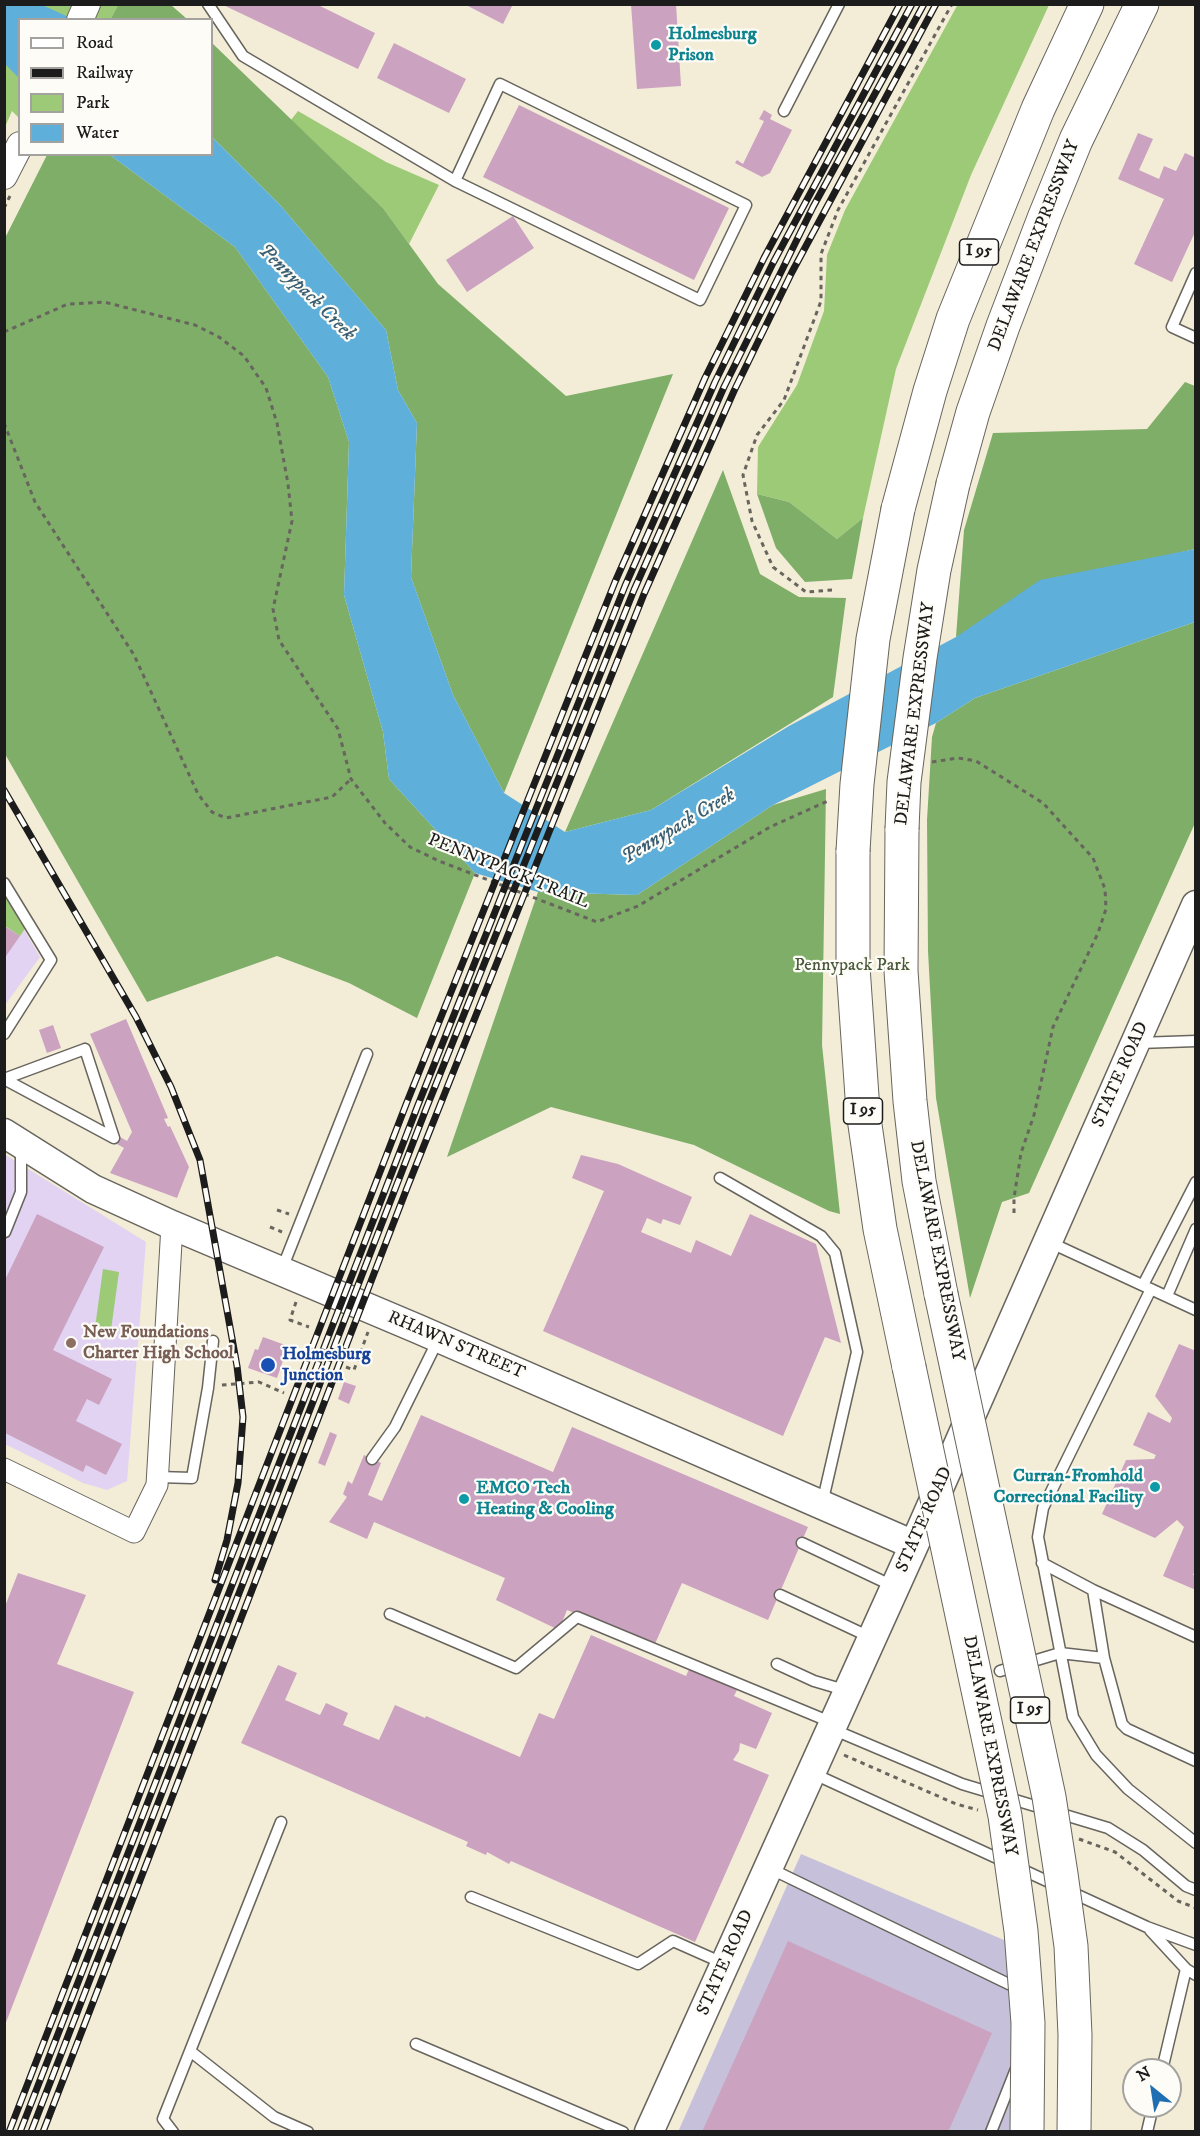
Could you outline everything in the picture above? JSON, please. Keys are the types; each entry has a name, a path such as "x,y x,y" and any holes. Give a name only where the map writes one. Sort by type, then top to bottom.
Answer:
{"highway":[{"name":"DELAWARE EXPRESSWAY","path":"1027,2132 1028,2023 1019,1921 1005,1816 880,1229 863,1111 853,967 853,851 857,784 873,639 898,509 930,392 953,319 1038,109 1087,4"},
{"name":"DELAWARE EXPRESSWAY","path":"1074,2132 1076,2035 1071,1947 1061,1874 1048,1797 919,1181 910,1101 901,971 902,829 904,782 934,570 953,484 980,390 1076,140 1142,4"}],"main road":[{"name":"STATE ROAD","path":"650,2132 914,1545 1196,905"},
{"name":"RHAWN STREET","path":"13,1138 93,1189 172,1226 440,1338 914,1545"}],"street":[{"path":"81,18 87,4"},
{"path":"4,176 18,149"},
{"path":"4,1469 134,1532 157,1485 158,1477 172,1226"}],"lane":[{"path":"208,4 243,56 455,181 700,300 746,205 500,84 455,181"},
{"path":"784,111 839,4"},
{"path":"1196,273 1172,327 1196,338"},
{"path":"4,883 51,960 4,1034"},
{"path":"1135,1043 1196,1041"},
{"path":"85,1050 114,1137 4,1079 85,1050"},
{"path":"281,1272 367,1054"},
{"path":"5,1232 21,1192 13,1138"},
{"path":"720,1178 821,1236 835,1253 857,1353 822,1504"},
{"path":"1194,1185 1043,1508 1038,1538 1074,1717 1096,1755 1128,1789 1196,1843"},
{"path":"1167,1296 1196,1229"},
{"path":"1049,1241 1196,1310"},
{"path":"372,1459 395,1426 440,1338"},
{"path":"158,1477 192,1478 208,1388 213,1341"},
{"path":"802,1543 895,1587"},
{"path":"1042,1563 1093,1590 1196,1637"},
{"path":"1093,1590 1104,1658 1122,1724 1127,1730 1196,1761"},
{"path":"780,1595 872,1638"},
{"path":"390,1614 516,1668 577,1617 962,1784 1108,1828 1143,1850 1186,1886 1196,1890"},
{"path":"1000,1671 1060,1653 1104,1658"},
{"path":"777,1664 814,1681 848,1692"},
{"path":"811,1773 1148,1928 1196,1945"},
{"path":"173,2132 163,2119 281,1822"},
{"path":"769,1868 1043,2001"},
{"path":"471,1897 638,1965 673,1941 725,1964"},
{"path":"1148,1928 1191,1972 1166,2058"},
{"path":"991,2132 1039,2012"},
{"path":"416,2044 623,2132"},
{"path":"190,2051 274,2117 308,2132"}],"path":[{"path":"832,590 806,592 773,567 752,522 743,475 757,435 784,400 821,301 821,254 838,210 952,4"},
{"name":"PENNYPACK TRAIL","path":"4,332 68,304 104,302 195,325 219,337 244,356 258,374 277,423 292,521 273,609 273,621 279,640 338,729 351,779 385,823 410,847 439,861 597,922 638,906 770,827 836,798"},
{"path":"4,423 35,502 134,655 198,794 212,812 226,818 332,796 351,779"},
{"path":"924,765 958,758 976,762 1043,803 1093,858 1105,889 1106,909 1098,933 1053,1027 1034,1115 1021,1153 1014,1198 1014,1215"},
{"path":"296,1304 290,1320 309,1327"},
{"path":"345,1367 354,1370 367,1336"},
{"path":"208,1388 259,1382 284,1393"}],"shaded area":[{"path":"4,895 40,957 5,1005 4,1005"},
{"name":"New Foundations Charter High School","path":"4,1154 146,1242 127,1481 107,1490 83,1483 5,1444"},
{"path":"801,1854 1011,1943 1019,2131 678,2132"}],"green space":[{"path":"119,4 171,5 186,18 112,18"},
{"path":"958,4 1049,5 971,175 896,369 863,518 837,539 789,502 757,494 758,447 797,385 824,311 827,255 845,210"},
{"path":"5,5 122,5 136,18 18,18 18,117 12,111 5,127"},
{"path":"213,44 383,208 438,284 566,396 673,374 504,793 453,695 411,577 417,423 398,390 386,330 281,206 213,138"},
{"path":"298,111 386,162 439,185 409,244 383,208 291,120"},
{"path":"46,156 111,156 235,247 328,377 349,442 344,595 383,732 389,779 475,873 417,1018 349,983 277,956 147,1002 5,754 4,240"},
{"path":"1185,382 1195,386 1195,549 1151,559 956,637 964,530 993,433 1147,429"},
{"path":"723,470 760,574 799,597 846,598 833,697 651,810 565,832"},
{"path":"757,494 789,502 837,539 863,518 852,579 805,582 776,548"},
{"path":"1195,622 1195,823 1029,1193 1002,1202 970,1298 936,1098 928,951 927,820 932,737 936,723 975,698"},
{"path":"826,789 822,1045 840,1214 829,1211 694,1145 551,1107 447,1157 538,892 637,895 773,805"},
{"path":"4,883 30,921 20,936 5,926"},
{"path":"103,1269 119,1272 110,1337 94,1335"}],"water":[{"path":"4,5 42,5 71,18 18,18 18,77 5,64"},
{"name":"Pennypack Creek","path":"213,138 281,206 386,330 398,390 417,423 411,577 453,695 504,793 565,832 651,810 789,726 956,637 1040,580 1195,549 1195,622 975,698 936,723 773,805 637,895 538,892 475,873 389,779 383,732 344,595 349,442 328,377 235,247 111,156 213,156"}],"building":[{"path":"221,4 316,4 375,33 358,69"},
{"path":"464,4 513,4 503,24"},
{"name":"Holmesburg Prison","path":"631,4 676,4 681,86 637,89"},
{"path":"394,43 466,79 449,113 377,78"},
{"path":"519,105 729,208 694,280 483,177"},
{"path":"764,110 772,115 770,119 792,130 770,173 762,177 735,163 737,160 743,164 764,121 759,119"},
{"path":"1138,133 1153,139 1139,170 1159,179 1164,166 1176,171 1185,153 1196,158 1196,230 1172,282 1134,264 1164,199 1118,179"},
{"path":"513,216 534,248 467,292 446,260"},
{"path":"4,926 20,936 4,959"},
{"path":"126,1019 168,1118 164,1119 168,1127 170,1126 189,1167 177,1198 110,1173 124,1148 117,1144 120,1137 127,1141 132,1132 90,1034"},
{"path":"53,1025 61,1048 47,1053 39,1030"},
{"path":"581,1155 618,1164 692,1197 680,1225 663,1219 661,1224 647,1218 641,1232 691,1253 696,1240 731,1256 750,1214 816,1244 841,1343 825,1337 783,1436 543,1331 604,1191 572,1178"},
{"name":"New Foundations Charter High School","path":"37,1214 104,1247 53,1350 112,1379 99,1405 87,1399 76,1421 122,1444 106,1475 86,1465 83,1472 5,1433 5,1280"},
{"path":"263,1337 288,1346 277,1378 248,1368 255,1349 258,1350"},
{"name":"Curran-Fromhold Correctional Facility","path":"1179,1344 1196,1351 1196,1569 1193,1575 1196,1576 1196,1590 1163,1576 1184,1527 1177,1520 1155,1538 1102,1514 1126,1460 1154,1459 1156,1455 1133,1445 1148,1412 1170,1423 1172,1418 1155,1396"},
{"path":"344,1382 356,1386 349,1404 338,1399"},
{"path":"421,1415 553,1472 572,1427 808,1527 768,1620 682,1583 654,1646 567,1610 559,1630 496,1600 505,1578 374,1522 367,1539 329,1522 347,1497 343,1494 348,1481 352,1484 364,1455 381,1463 368,1495 382,1501"},
{"path":"330,1432 337,1435 325,1466 318,1463"},
{"path":"18,1573 86,1595 57,1664 134,1692 5,2025 4,1609"},
{"path":"591,1635 686,1676 690,1667 738,1688 734,1696 772,1713 756,1749 740,1743 739,1751 733,1760 769,1775 695,1942 511,1861 509,1864 487,1852 486,1855 466,1846 468,1842 241,1743 278,1665 297,1673 285,1700 320,1715 326,1703 348,1713 343,1725 379,1740 395,1705 520,1757 539,1713 554,1719"},
{"path":"788,1941 992,2033 948,2132 702,2132"}],"railway":[{"path":"9,2132 407,1102 615,582 705,378 764,258 900,4"},
{"path":"20,2132 418,1105 625,586 715,382 773,263 912,4"},
{"path":"31,2132 426,1109 634,590 724,387 813,207 924,4"},
{"path":"43,2132 407,1188 644,594 734,391 792,272 936,4"},
{"path":"4,790 136,1017 171,1087 200,1160 237,1366 243,1417 238,1483 227,1540 215,1580"}],"place":[{"name":"Holmesburg Prison","path":"656,45"},
{"name":"New Foundations Charter High School","path":"71,1343"},
{"name":"Holmesburg Junction","path":"268,1365"},
{"name":"Curran-Fromhold Correctional Facility","path":"1155,1487"},
{"name":"EMCO Tech Heating & Cooling","path":"464,1499"}],"park label":[{"name":"Pennypack Park","path":"852,966"}]}
